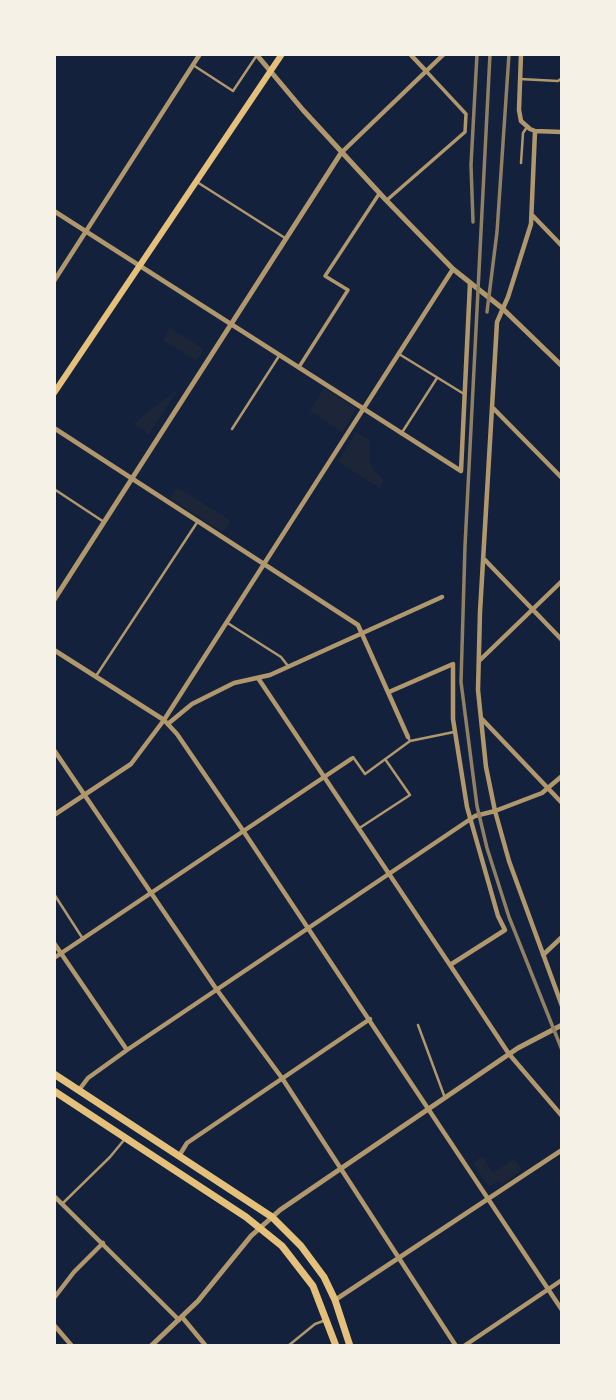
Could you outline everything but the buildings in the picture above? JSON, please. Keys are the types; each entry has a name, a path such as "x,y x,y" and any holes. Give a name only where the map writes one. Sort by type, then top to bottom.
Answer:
{"main road":[{"path":"54,393 282,54"},
{"path":"54,1074 272,1217 313,1261 324,1277 335,1300 350,1346"},
{"path":"54,1091 260,1227 282,1246 305,1274 327,1319 336,1346"}],"street":[{"path":"54,281 200,54"},
{"path":"386,201 465,132 466,114 410,54"},
{"path":"54,600 341,153 444,54"},
{"path":"521,54 519,116 527,127 535,131 562,132"},
{"path":"256,55 379,194 453,269 502,308 562,366"},
{"path":"535,131 532,216 497,322 479,662 486,766 495,811 509,861 562,1006"},
{"path":"299,367 348,290 325,275 379,194"},
{"path":"54,211 461,471 470,284"},
{"path":"532,216 562,246"},
{"path":"169,723 226,622 453,269"},
{"path":"492,407 562,478"},
{"path":"54,428 358,625 409,739"},
{"path":"484,560 562,640"},
{"path":"479,662 562,582"},
{"path":"54,815 135,761 169,723 192,704 233,683 258,678 288,666 442,597"},
{"path":"54,650 169,723 370,1019 562,1310"},
{"path":"389,692 453,664 455,732 470,819 498,916 505,930 450,965"},
{"path":"258,678 509,1054 562,1116"},
{"path":"481,719 562,803"},
{"path":"54,750 217,990 282,1078 456,1346"},
{"path":"54,958 351,759"},
{"path":"79,1090 88,1078 127,1050 470,819 549,789 562,776"},
{"path":"544,955 562,937"},
{"path":"54,943 127,1050"},
{"path":"179,1156 187,1143 370,1019"},
{"path":"151,1346 181,1319 260,1227 272,1217 509,1054 562,1025"},
{"path":"335,1300 562,1150"},
{"path":"57,1201 206,1346"},
{"path":"54,1298 74,1272 103,1243"},
{"path":"464,1346 562,1280"},
{"path":"54,1325 72,1346"}],"lane":[{"path":"193,65 233,91 256,55"},
{"path":"520,79 558,81 562,78"},
{"path":"521,163 523,133 527,127"},
{"path":"197,182 286,239"},
{"path":"399,354 464,394"},
{"path":"232,429 280,355"},
{"path":"401,434 437,378"},
{"path":"54,489 105,522"},
{"path":"96,676 198,521"},
{"path":"226,622 281,657 288,666"},
{"path":"351,759 353,757 365,774 409,739 455,732"},
{"path":"358,829 410,795 385,759"},
{"path":"54,894 83,939"},
{"path":"418,1025 446,1098"},
{"path":"57,1201 110,1157 126,1137"},
{"path":"288,1346 315,1324 327,1319"}],"shaded area":[{"path":"170,328 204,349 196,361 163,340"},
{"path":"179,388 149,434 133,424"},
{"path":"324,388 356,409 342,432 310,411"},
{"path":"356,432 370,441 369,461 375,472 384,480 380,488 338,462"},
{"path":"177,487 231,521 223,532 170,498"},
{"path":"482,1156 493,1173 514,1159 522,1170 501,1184 498,1181 489,1187 473,1163"}],"railway":[{"path":"473,222 471,165 477,54"},
{"path":"490,54 465,546 461,682 477,806 487,848 509,917 562,1050"},
{"path":"487,312 497,232 509,54"}]}
